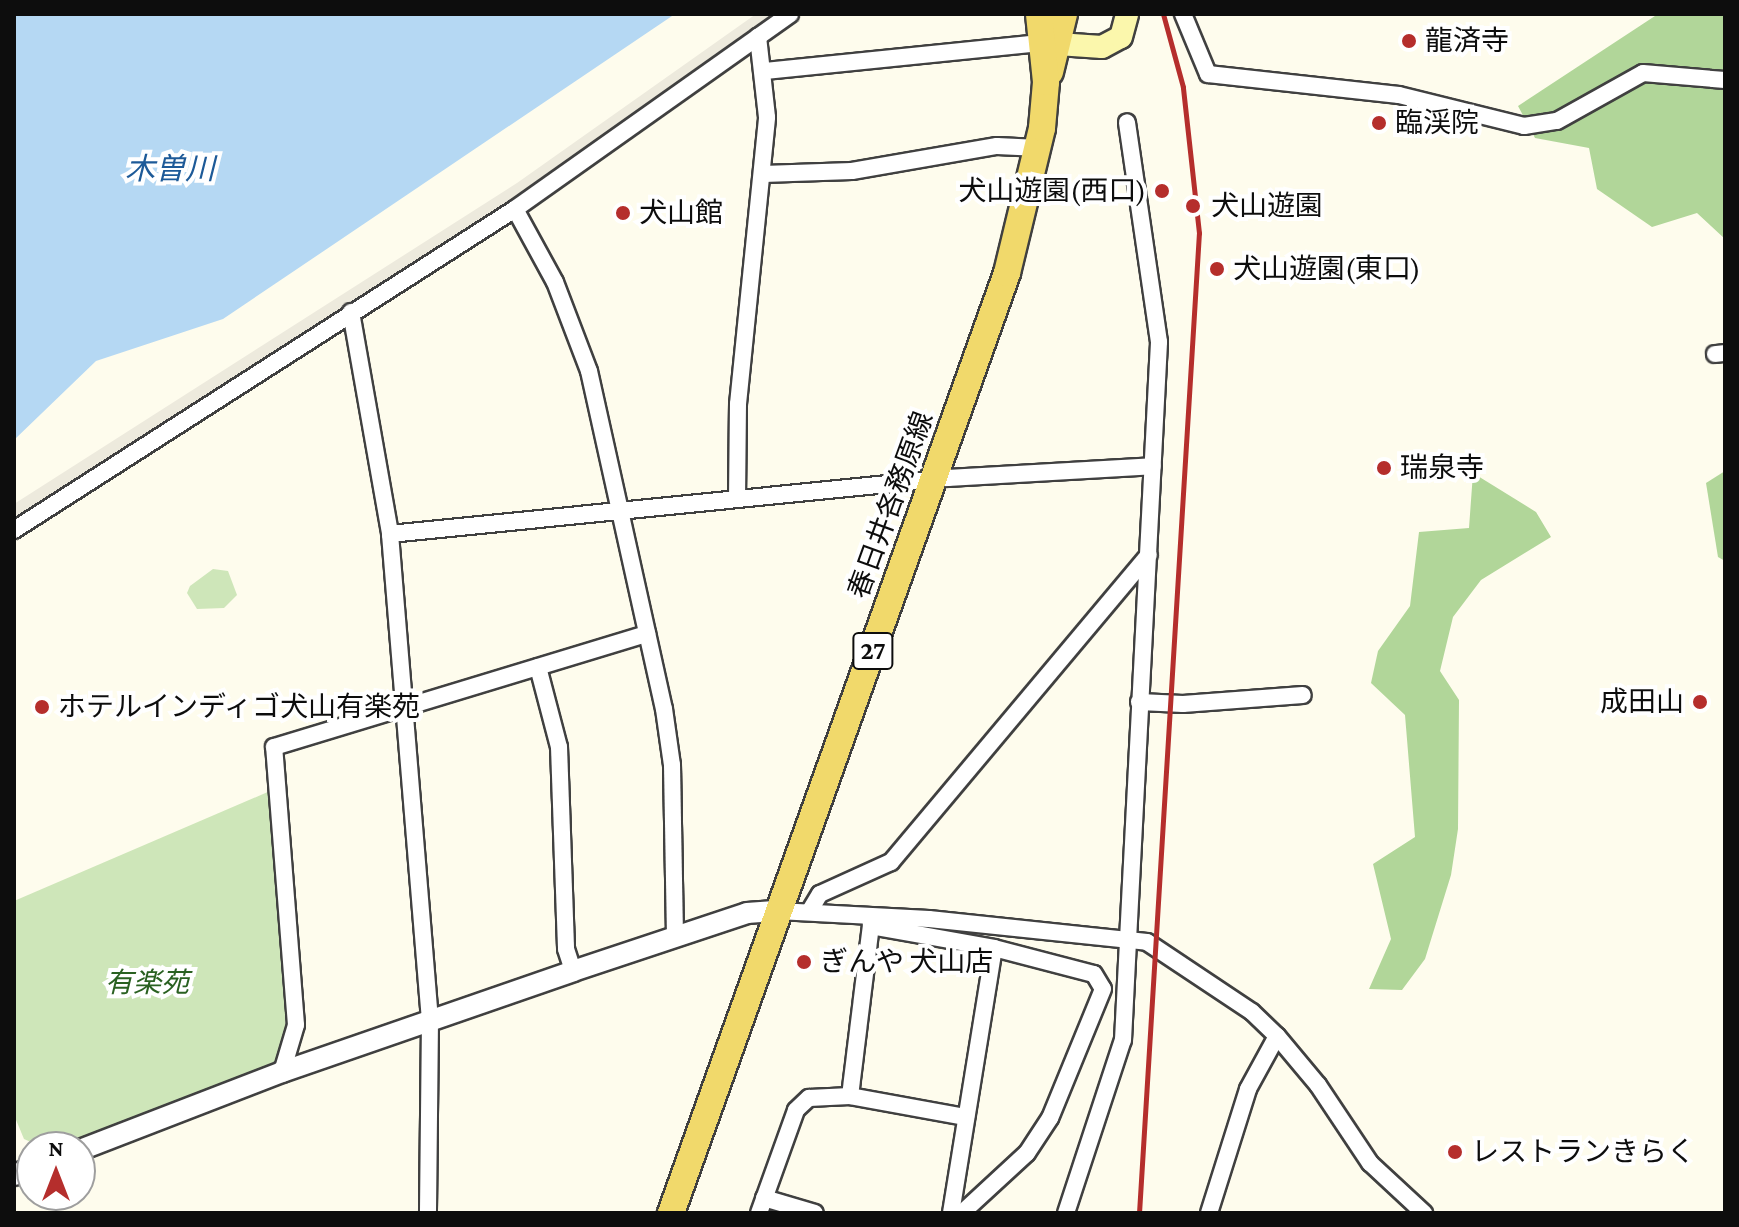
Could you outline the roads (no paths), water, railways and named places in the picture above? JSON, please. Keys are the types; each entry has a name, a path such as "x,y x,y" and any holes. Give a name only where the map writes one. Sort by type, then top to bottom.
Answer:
{"main road":[{"name":"春日井各務原線","path":"1039,14 1052,43"},
{"name":"春日井各務原線","path":"671,1213 1007,273 1039,148 1052,43 1064,14"},
{"path":"1052,43 1096,47 1115,42 1127,27 1127,14"}],"street":[{"path":"14,530 515,209 790,14"},
{"path":"1183,14 1208,74 1399,95 1524,126 1557,121 1643,73 1725,80"},
{"path":"737,499 738,404 763,174 765,71 758,37"},
{"path":"765,71 1052,43"},
{"path":"1066,1213 1123,1040 1159,342 1127,122"},
{"path":"763,174 852,171 997,146 1039,148"},
{"path":"515,209 574,325 620,511 672,765 675,936"},
{"path":"351,312 390,534 405,707 430,1020 428,1213"},
{"path":"390,534 737,499 1153,466"},
{"path":"809,912 820,894 891,862 1149,555"},
{"path":"282,1072 296,1025 274,747 647,634"},
{"path":"538,667 559,747 566,949 573,971"},
{"path":"1139,702 1183,704 1303,695"},
{"path":"96,1144 282,1072 675,936 747,913 809,912 870,921 1094,974 1103,989 1050,1118 1027,1153 962,1213"},
{"path":"870,921 1128,940 1156,947 1252,1012 1277,1036 1318,1085 1370,1163 1424,1213"},
{"path":"850,1096 870,921"},
{"path":"951,1213 994,948"},
{"path":"1209,1213 1248,1089 1277,1036"},
{"path":"815,1213 761,1206 796,1110 809,1098 850,1096 966,1117"}],"water":[{"name":"木曽川","path":"14,14 675,14 223,319 96,361 14,440"}],"railway":[{"path":"1139,1213 1199,233 1183,87 1163,14"}],"place":[{"name":"龍済寺","path":"1409,41"},
{"name":"臨渓院","path":"1379,123"},
{"name":"犬山遊園(西口)","path":"1162,191"},
{"name":"犬山遊園","path":"1193,206"},
{"name":"犬山館","path":"623,213"},
{"name":"犬山遊園(東口)","path":"1217,269"},
{"name":"瑞泉寺","path":"1384,468"},
{"name":"成田山","path":"1700,702"},
{"name":"ホテルインディゴ犬山有楽苑","path":"42,707"},
{"name":"ぎんや 犬山店","path":"804,962"},
{"name":"レストランきらく","path":"1455,1152"}],"park label":[{"name":"有楽苑","path":"147,983"}]}
